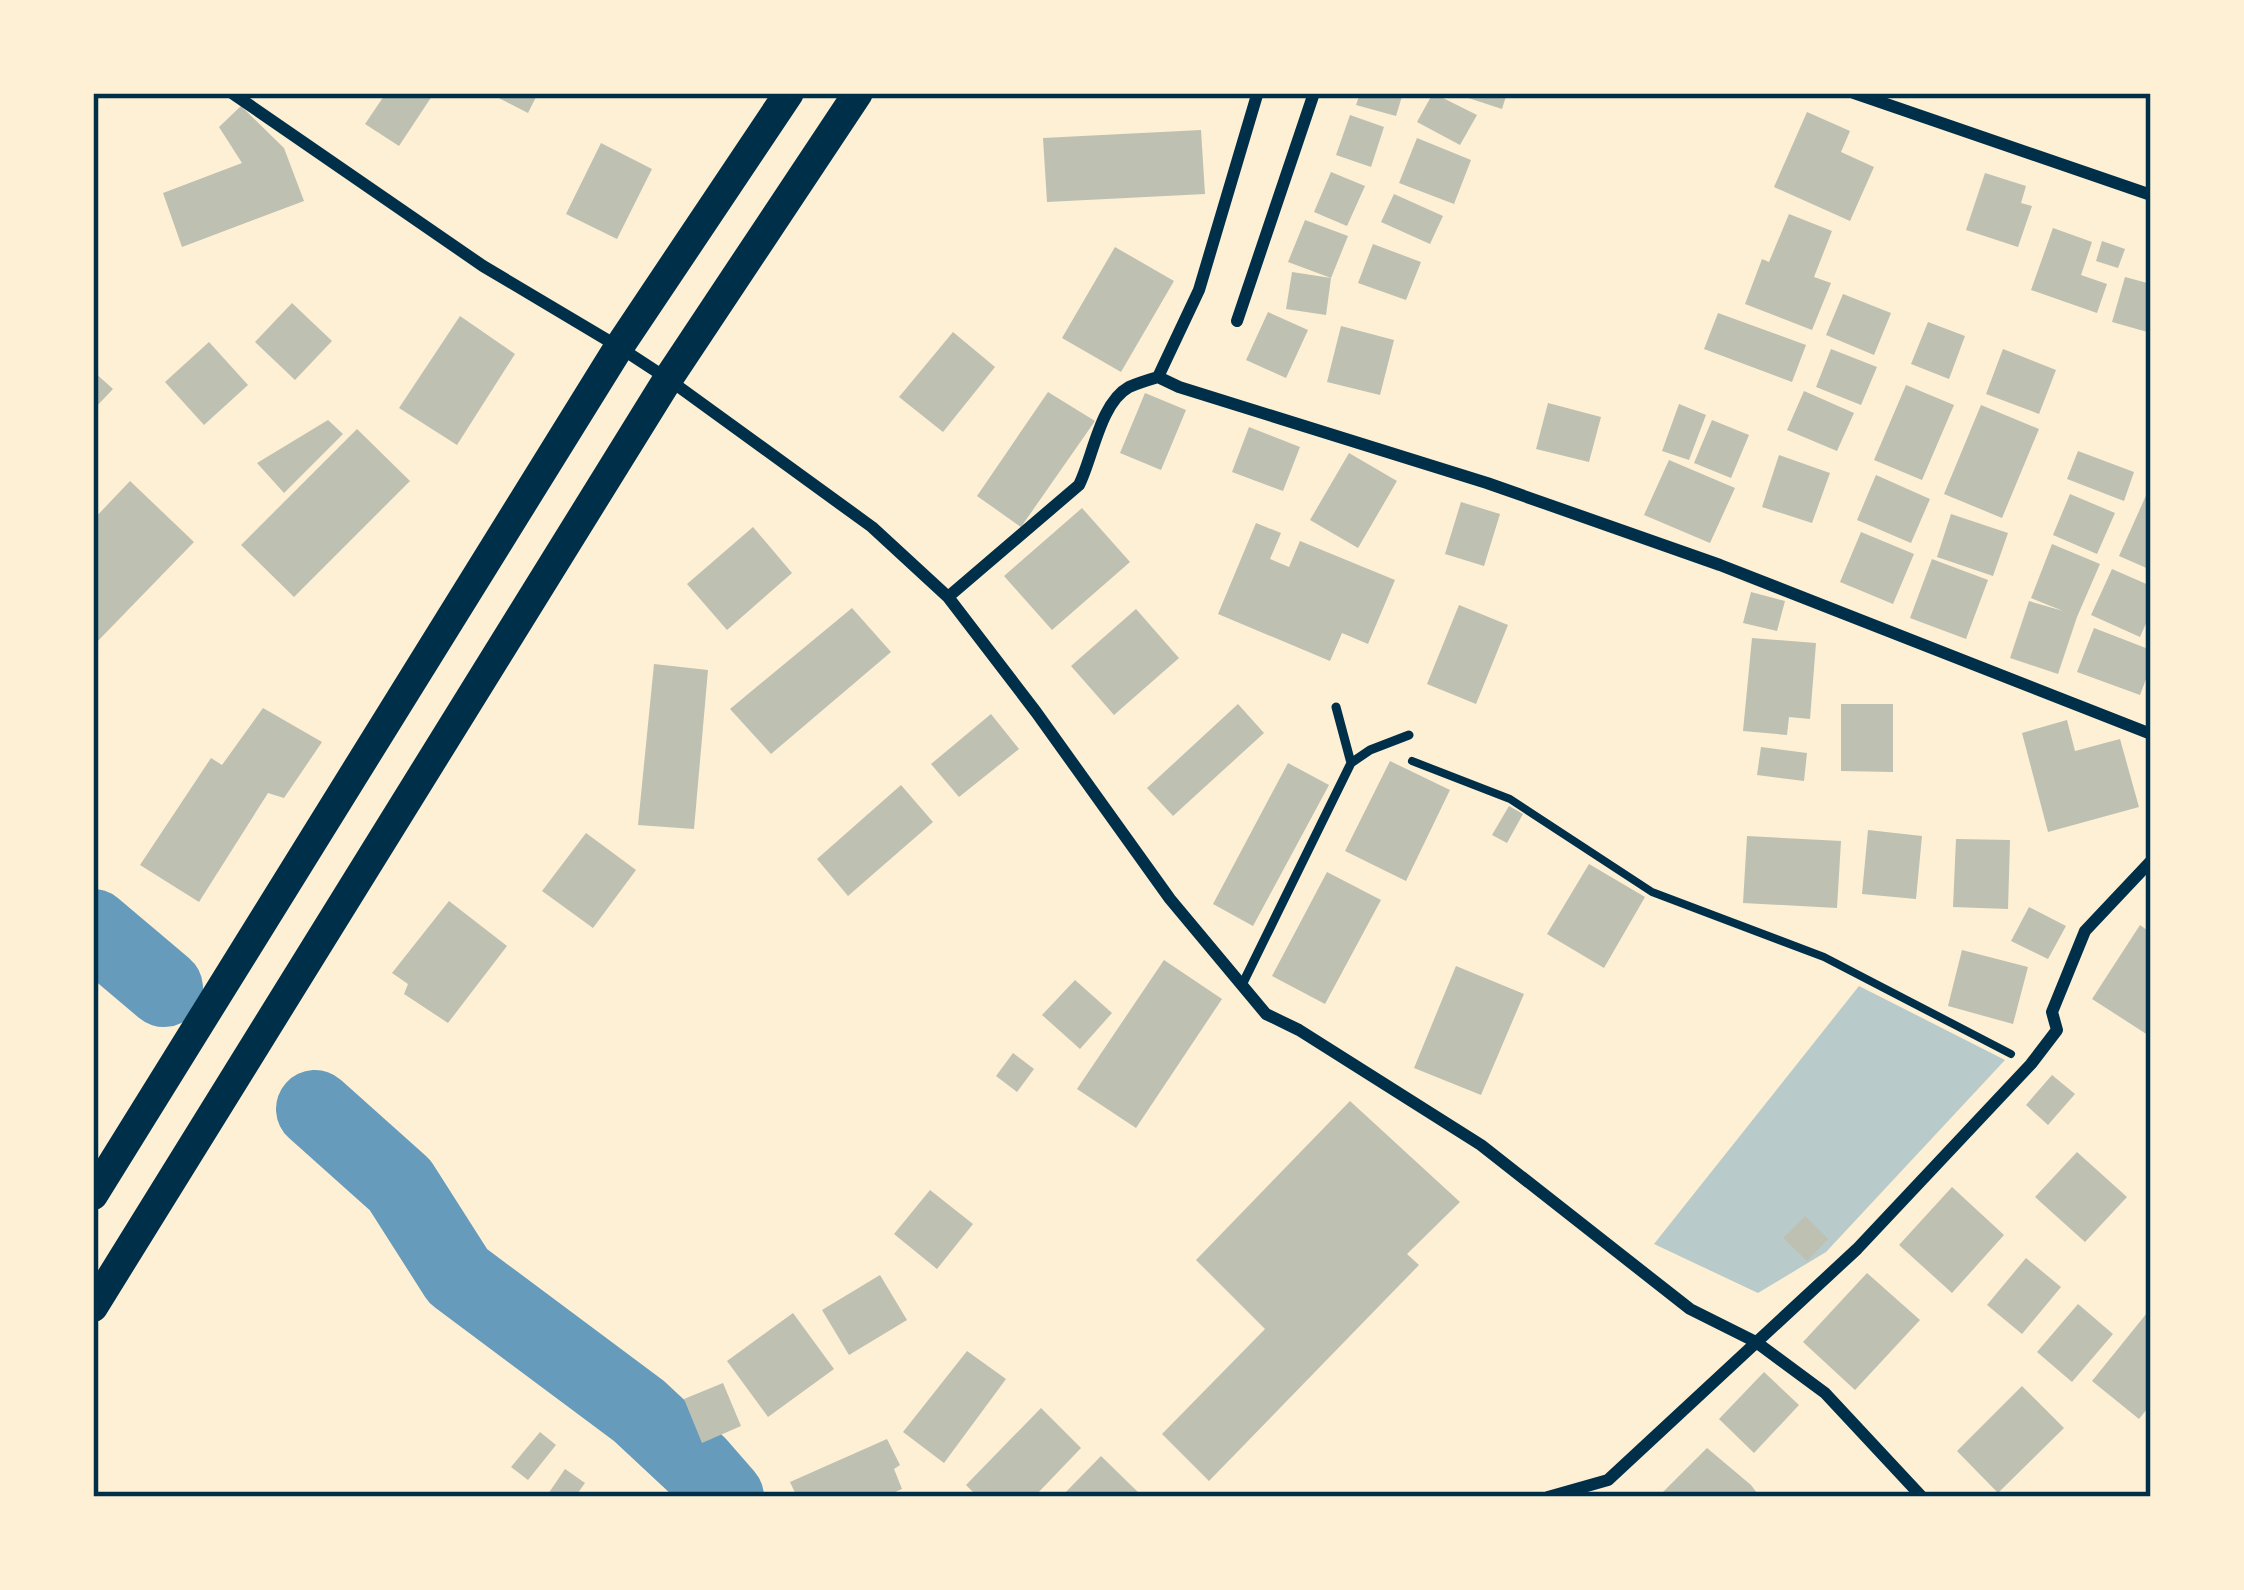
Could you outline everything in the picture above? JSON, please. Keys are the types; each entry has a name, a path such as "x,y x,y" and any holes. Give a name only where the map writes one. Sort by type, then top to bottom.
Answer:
{"highway":[{"path":"93,1195 619,346 789,93"},
{"path":"93,1307 668,380 858,93"}],"street":[{"path":"232,93 482,266 619,346 872,527 948,597 1170,899 1266,1014 1481,1144 1690,1309 1756,1342 1825,1394 1922,1497"},
{"path":"1237,321 1314,93"},
{"path":"1854,93 2151,195"},
{"path":"1158,377 1199,290 1258,95"},
{"path":"948,597 1079,485 1102,419 1124,389 1158,377 1487,483 1720,565 2151,734"},
{"path":"1548,1497 1608,1480 1857,1249 2031,1064 2057,1030 2052,1012 2085,931 2151,861"}],"lane":[{"path":"1336,706 1351,763"},
{"path":"1242,985 1351,763 1409,735"}],"path":[{"path":"1370,750 1392,754 1510,800 1652,892 1824,956 2031,1064"}],"shaded area":[{"path":"1859,986 2005,1060 1826,1252 1758,1293 1654,1244"}],"building":[{"path":"386,93 434,93 399,146 365,124"},
{"path":"489,93 538,93 528,113"},
{"path":"1360,93 1403,93 1396,116 1356,105"},
{"path":"1433,93 1477,115 1460,145 1417,122"},
{"path":"1453,93 1507,93 1502,109"},
{"path":"241,106 284,148 304,201 182,247 163,193 242,163 219,127"},
{"path":"1807,112 1850,131 1841,152 1874,167 1850,221 1774,187"},
{"path":"1350,115 1384,127 1371,167 1336,155"},
{"path":"1201,130 1205,194 1047,202 1043,138"},
{"path":"1417,138 1471,160 1454,204 1399,183"},
{"path":"601,143 652,169 617,239 566,214"},
{"path":"1331,172 1365,186 1347,226 1314,212"},
{"path":"1985,173 2026,186 2021,203 2032,206 2018,247 1966,230"},
{"path":"1394,194 1443,216 1430,244 1381,222"},
{"path":"1789,214 1832,231 1814,277 1831,283 1812,330 1745,304 1762,259 1769,262"},
{"path":"1305,220 1348,236 1331,278 1288,262"},
{"path":"2053,228 2092,242 2081,275 2107,284 2097,313 2031,290"},
{"path":"2102,241 2125,249 2118,268 2096,261"},
{"path":"1373,244 1421,262 1406,300 1358,283"},
{"path":"1115,247 1174,281 1121,372 1062,338"},
{"path":"1292,272 1331,278 1326,315 1286,309"},
{"path":"2125,277 2151,284 2151,333 2112,322"},
{"path":"1843,294 1891,313 1874,355 1826,335"},
{"path":"292,303 332,341 295,380 255,342"},
{"path":"1268,312 1308,330 1286,378 1246,360"},
{"path":"1718,313 1806,345 1792,382 1704,349"},
{"path":"460,316 515,354 457,445 399,408"},
{"path":"1928,322 1965,336 1949,379 1911,364"},
{"path":"1341,326 1394,340 1380,395 1327,382"},
{"path":"953,332 995,367 943,432 899,397"},
{"path":"209,342 248,385 204,425 165,382"},
{"path":"1831,349 1877,367 1861,405 1816,387"},
{"path":"2003,349 2056,370 2039,414 1986,394"},
{"path":"93,371 113,389 93,410"},
{"path":"1906,385 1954,405 1922,480 1874,460"},
{"path":"1804,391 1854,413 1837,451 1787,430"},
{"path":"1048,392 1095,421 1021,527 977,496"},
{"path":"1145,393 1186,410 1161,470 1120,453"},
{"path":"1548,403 1601,417 1589,462 1536,449"},
{"path":"1679,404 1706,415 1689,460 1662,451"},
{"path":"1981,405 2039,429 2002,518 1944,494"},
{"path":"328,420 343,434 284,493 257,463"},
{"path":"1712,420 1749,435 1731,478 1694,463"},
{"path":"1249,427 1300,447 1283,491 1232,472"},
{"path":"357,429 410,481 294,597 241,545"},
{"path":"2078,451 2134,472 2124,501 2067,479"},
{"path":"1349,453 1397,481 1358,548 1310,520"},
{"path":"1779,455 1830,473 1812,523 1762,507"},
{"path":"1669,460 1735,488 1710,543 1644,515"},
{"path":"1876,475 1930,499 1911,543 1857,520"},
{"path":"130,481 194,542 93,646 93,520"},
{"path":"2148,491 2151,493 2151,570 2119,556"},
{"path":"2070,494 2115,513 2097,554 2053,535"},
{"path":"1461,502 1500,514 1484,566 1445,554"},
{"path":"1082,508 1130,562 1052,630 1004,576"},
{"path":"1951,514 2008,533 1993,576 1937,557"},
{"path":"1256,523 1281,533 1270,559 1289,567 1300,541 1395,580 1368,644 1342,633 1330,661 1218,614"},
{"path":"753,527 792,573 727,630 687,584"},
{"path":"1861,532 1914,554 1893,604 1840,582"},
{"path":"2052,544 2100,564 2058,674 2010,658 2029,601 2063,611 2031,598"},
{"path":"1932,559 1988,580 1966,639 1910,618"},
{"path":"2112,569 2151,586 2151,612 2140,637 2091,615"},
{"path":"1751,592 1785,601 1777,631 1743,623"},
{"path":"1459,605 1508,625 1476,704 1427,684"},
{"path":"852,608 891,652 771,754 730,709"},
{"path":"1136,609 1179,658 1114,715 1071,666"},
{"path":"2094,628 2151,650 2151,666 2140,695 2077,672"},
{"path":"1752,638 1816,643 1810,719 1789,717 1787,735 1743,731"},
{"path":"654,664 708,670 694,829 638,825"},
{"path":"1238,704 1264,733 1173,816 1147,788"},
{"path":"1841,704 1893,704 1893,772 1841,771"},
{"path":"263,708 322,742 284,798 268,793 199,902 140,865 211,758 222,765"},
{"path":"991,714 1019,749 959,797 931,764"},
{"path":"2067,720 2075,751 2120,739 2139,807 2048,832 2022,733"},
{"path":"1761,747 1807,753 1804,781 1757,775"},
{"path":"1390,761 1450,790 1406,881 1345,851"},
{"path":"1288,763 1329,785 1253,926 1213,904"},
{"path":"901,785 933,822 848,896 817,859"},
{"path":"1509,806 1523,814 1507,843 1492,835"},
{"path":"1868,830 1922,836 1916,899 1862,894"},
{"path":"586,833 636,870 593,928 542,891"},
{"path":"1747,836 1841,841 1837,908 1743,903"},
{"path":"1956,839 2010,840 2008,909 1953,907"},
{"path":"1589,864 1645,897 1604,968 1547,934"},
{"path":"1327,872 1381,900 1325,1004 1272,976"},
{"path":"449,901 507,946 448,1023 404,994 408,984 392,973"},
{"path":"2029,907 2066,926 2048,959 2011,941"},
{"path":"2140,925 2151,933 2151,1037 2092,999"},
{"path":"1962,950 2028,967 2013,1024 1948,1006"},
{"path":"1164,960 1222,999 1136,1128 1077,1089"},
{"path":"1456,966 1524,994 1481,1095 1414,1068"},
{"path":"1075,980 1112,1013 1080,1049 1042,1015"},
{"path":"1013,1053 1034,1069 1017,1092 996,1076"},
{"path":"2052,1075 2075,1094 2048,1125 2026,1105"},
{"path":"1350,1101 1460,1202 1407,1254 1419,1265 1209,1481 1162,1434 1265,1329 1196,1260"},
{"path":"2077,1152 2127,1197 2085,1242 2035,1197"},
{"path":"1952,1187 2004,1235 1952,1293 1899,1245"},
{"path":"930,1190 973,1224 937,1269 894,1234"},
{"path":"1805,1216 1828,1239 1807,1261 1783,1238"},
{"path":"2026,1258 2061,1287 2022,1334 1987,1305"},
{"path":"1867,1273 1920,1320 1855,1390 1803,1342"},
{"path":"880,1275 907,1320 849,1355 822,1310"},
{"path":"2078,1304 2113,1334 2072,1382 2037,1352"},
{"path":"2151,1308 2151,1404 2139,1419 2092,1381"},
{"path":"793,1313 834,1369 768,1417 727,1361"},
{"path":"967,1351 1006,1379 944,1463 903,1432"},
{"path":"1764,1372 1799,1405 1754,1453 1719,1419"},
{"path":"723,1383 741,1426 702,1443 684,1399"},
{"path":"2022,1386 2064,1428 1998,1493 1957,1451"},
{"path":"1041,1408 1081,1448 1034,1497 978,1497 966,1485"},
{"path":"540,1432 556,1445 528,1480 511,1467"},
{"path":"887,1439 900,1465 894,1469 902,1489 884,1497 797,1497 790,1482"},
{"path":"1707,1448 1751,1485 1760,1497 1658,1497"},
{"path":"1101,1456 1140,1494 1061,1497"},
{"path":"565,1469 585,1483 575,1497 546,1497"}],"waterway":[{"path":"93,928 164,988"},
{"path":"315,1109 400,1185 458,1276 639,1411 725,1497"}]}
